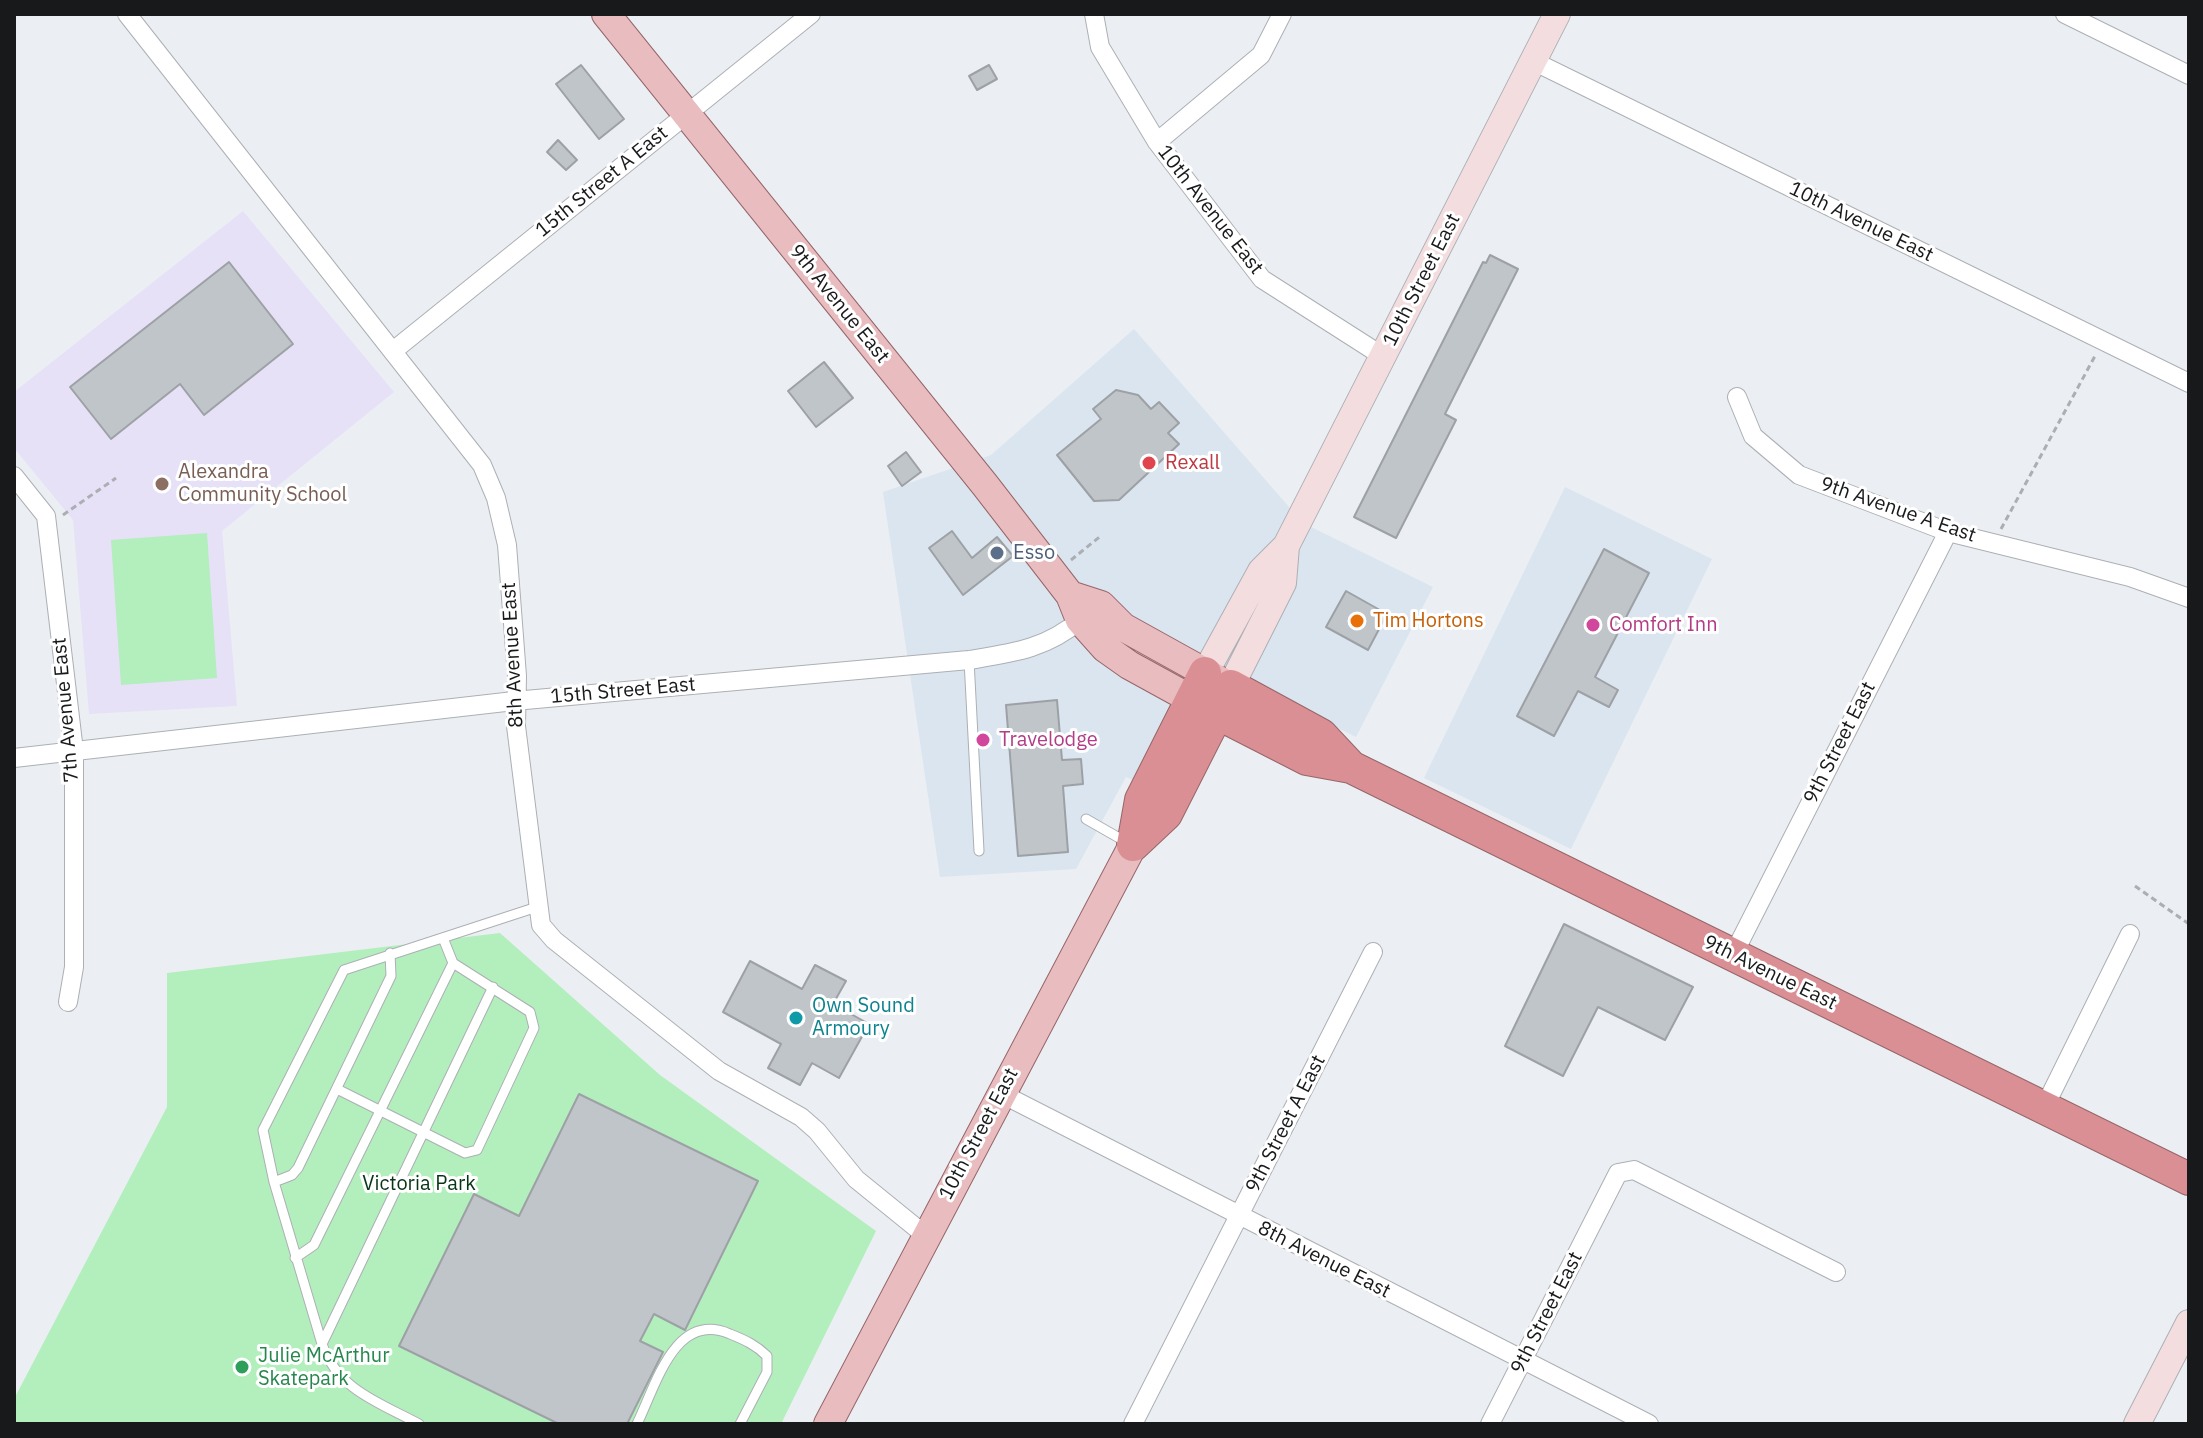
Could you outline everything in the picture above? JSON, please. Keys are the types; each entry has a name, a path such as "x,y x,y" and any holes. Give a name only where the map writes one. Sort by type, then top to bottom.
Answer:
{"highway":[{"name":"9th Avenue East","path":"1211,693 1307,759 1351,767 2189,1179"},
{"name":"10th Street East","path":"1133,845 1166,814 1211,693"}],"main road":[{"name":"9th Avenue East","path":"606,14 1068,596 1101,605 1123,627 1211,693"},
{"name":"10th Street East","path":"828,1424 1133,845"}],"street":[{"name":"8th Avenue East","path":"127,14 482,465 496,498 507,545 517,676 514,701 541,925 554,940 719,1071 801,1117 817,1131 856,1179 925,1235"},
{"name":"15th Street A East","path":"393,351 811,14"},
{"name":"10th Avenue East","path":"1094,14 1100,47 1157,142 1262,279 1384,357"},
{"path":"1157,142 1261,55 1282,14"},
{"name":"10th Street East","path":"1211,693 1283,583 1286,546 1557,14"},
{"path":"2065,14 2189,75"},
{"name":"10th Avenue East","path":"1533,61 2189,383"},
{"name":"9th Avenue A East","path":"1737,397 1753,436 1799,475 1948,532 2130,577 2189,598"},
{"name":"7th Avenue East","path":"14,476 46,516 74,751 74,967 68,1002"},
{"name":"9th Street East","path":"1733,955 1948,532"},
{"name":"15th Street East","path":"14,758 514,701 969,660 1029,651 1062,636 1068,596"},
{"path":"2044,1108 2130,934"},
{"name":"9th Street A East","path":"1133,1424 1373,952"},
{"name":"8th Avenue East","path":"1000,1093 1649,1424"},
{"name":"9th Street East","path":"1490,1424 1618,1173 1634,1170 1836,1272"},
{"path":"2137,1424 2189,1323"}],"lane":[{"path":"969,660 979,851"},
{"path":"1086,819 1133,845"},
{"path":"419,1424 342,1381 329,1365 295,1258 263,1130 340,976 351,966 537,907"},
{"path":"337,1089 465,1153 477,1150 534,1028 530,1012 453,963 443,938"},
{"path":"274,1182 292,1175 298,1168 391,976 390,953"},
{"path":"295,1258 314,1245 453,963"},
{"path":"322,1344 493,987"},
{"path":"637,1424 675,1346 692,1331 713,1327 755,1345 767,1356 767,1372 740,1424"}],"path":[{"path":"1994,543 2103,342"},
{"path":"47,527 116,478"},
{"path":"1068,596 1102,535"},
{"path":"2135,886 2189,924"}],"shaded area":[{"name":"Alexandra Community School","path":"243,211 394,392 222,531 237,706 89,714 73,520 14,448 14,392"},
{"path":"1134,329 1303,523 1433,587 1356,737 1227,673 1166,795 1126,777 1076,869 940,877 883,492 991,455"},
{"path":"1565,487 1712,559 1571,849 1424,778"}],"green space":[{"path":"207,533 217,678 121,685 111,540"},
{"name":"Victoria Park","path":"500,933 660,1075 876,1231 781,1424 14,1424 14,1399 167,1107 167,973"}],"building":[{"path":"581,65 624,119 599,139 556,84"},
{"path":"989,65 997,79 977,90 969,76"},
{"path":"558,140 577,160 566,170 547,152"},
{"path":"1490,255 1518,269 1445,414 1456,420 1396,538 1354,517 1483,262 1486,263"},
{"path":"229,262 293,344 204,415 180,384 111,439 70,387"},
{"path":"824,362 853,398 816,427 788,391"},
{"path":"1116,390 1138,395 1151,409 1159,402 1179,423 1168,433 1179,444 1119,500 1094,501 1057,455 1101,419 1093,409"},
{"path":"906,452 921,472 902,486 888,466"},
{"path":"952,531 972,558 997,537 1013,556 963,595 929,548"},
{"name":"Comfort Inn","path":"1604,549 1649,573 1595,677 1618,690 1609,707 1578,691 1554,736 1517,716"},
{"name":"Tim Hortons","path":"1346,591 1387,614 1368,650 1326,627"},
{"path":"1057,700 1062,760 1081,759 1083,784 1063,786 1068,852 1018,856 1006,705"},
{"path":"1564,924 1693,987 1665,1040 1598,1007 1563,1076 1505,1046"},
{"name":"Own Sound Armoury","path":"750,961 802,989 815,965 846,981 833,1004 869,1024 839,1078 812,1063 800,1085 768,1068 781,1044 723,1012"},
{"path":"579,1094 758,1181 685,1330 654,1314 640,1341 663,1352 627,1424 559,1424 399,1346 474,1194 519,1216"}],"place":[{"name":"Rexall","path":"1149,463"},
{"name":"Alexandra Community School","path":"162,484"},
{"name":"Esso","path":"997,553"},
{"name":"Tim Hortons","path":"1357,621"},
{"name":"Comfort Inn","path":"1593,625"},
{"name":"Travelodge","path":"983,740"},
{"name":"Own Sound Armoury","path":"796,1018"},
{"name":"Julie McArthur Skatepark","path":"242,1367"}]}
